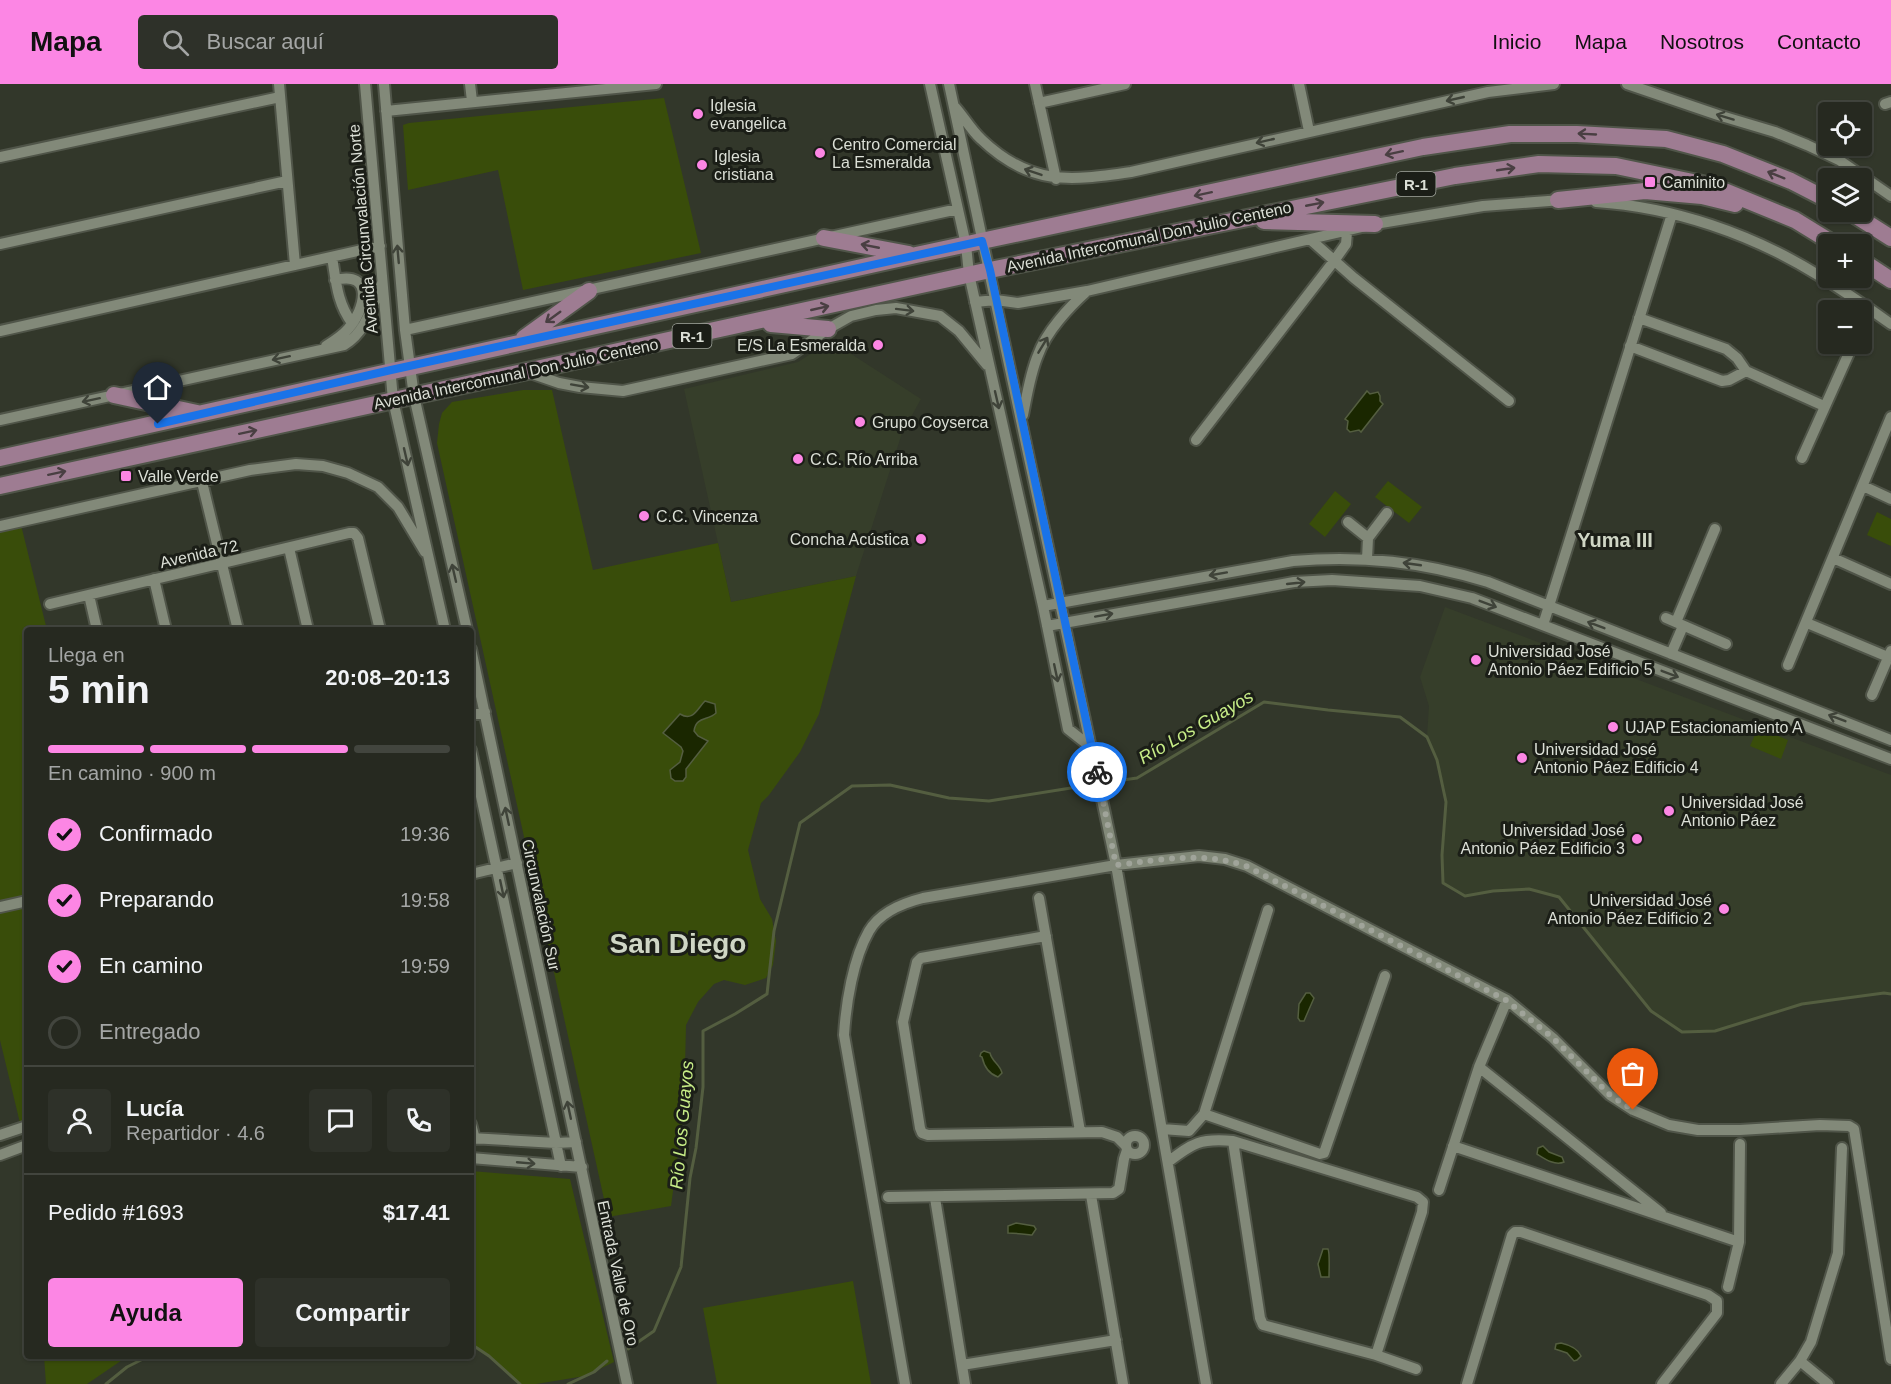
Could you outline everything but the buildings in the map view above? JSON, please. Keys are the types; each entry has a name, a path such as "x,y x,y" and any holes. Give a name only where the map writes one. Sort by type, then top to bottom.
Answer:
{"main road":[{"name":"Avenida Intercomunal Don Julio Centeno","path":"0,458 916,255 1423,147 1510,134 1577,134 1666,139 1723,154 1791,181 1818,195"},
{"name":"Avenida Intercomunal Don Julio Centeno","path":"0,486 969,274 1455,176 1539,164 1616,166 1712,186 1785,217 1818,235"},
{"path":"1558,200 1627,191 1671,192 1702,196 1785,217"},
{"path":"1233,220 1375,224"},
{"path":"1866,222 1891,238"},
{"path":"824,238 916,255"},
{"path":"1872,267 1891,279"},
{"path":"517,343 589,291"},
{"path":"752,323 828,329"},
{"path":"114,395 203,414"}],"street":[{"path":"279,84 295,265"},
{"name":"Avenida Circunvalación Norte","path":"365,84 393,400"},
{"name":"Avenida Circunvalación Norte","path":"384,84 405,330 414,396"},
{"path":"470,84 472,101"},
{"path":"386,111 558,89 650,84"},
{"path":"930,84 958,209 990,270 1092,748 1116,865 1206,1384"},
{"path":"948,84 974,243 969,274 975,302 1068,729 1092,748"},
{"path":"1035,84 1056,179"},
{"path":"1039,103 1125,84"},
{"path":"1299,84 1309,131"},
{"path":"953,104 980,138 1004,159 1028,171 1056,179 1086,179 1131,172 1488,92 1554,84"},
{"path":"1627,84 1807,145 1839,160 1891,196"},
{"path":"0,157 280,97"},
{"path":"0,244 287,181"},
{"path":"975,302 996,300 1018,303 1087,291 1375,224 1483,206 1558,200 1614,203 1672,214 1740,235 1817,274 1856,300"},
{"path":"405,330 958,209"},
{"path":"1543,625 1672,214"},
{"path":"1196,440 1334,261 1346,244 1347,232"},
{"path":"1311,240 1509,401"},
{"path":"0,331 380,246"},
{"path":"332,257 340,302 352,323"},
{"path":"318,351 340,337 352,323 363,300 361,286 354,279 336,280"},
{"path":"361,286 382,283"},
{"path":"0,420 344,345 361,332 382,283"},
{"path":"1021,421 1039,352 1072,304 1087,291"},
{"path":"524,371 559,382 623,391 792,354 851,316 896,308 940,316 959,331 990,369"},
{"path":"1872,310 1891,324"},
{"path":"1639,318 1726,349 1737,358 1746,371 1824,406"},
{"path":"1630,346 1722,381 1746,371"},
{"path":"1802,458 1848,354"},
{"path":"414,396 466,627"},
{"path":"393,400 444,627"},
{"path":"1788,665 1890,425"},
{"path":"0,526 250,470 296,464 324,466 348,473 378,487 398,507 430,560"},
{"path":"202,482 237,627"},
{"path":"1863,486 1891,499"},
{"path":"1367,559 1368,538 1387,513"},
{"path":"1348,522 1368,538"},
{"path":"1671,654 1675,622 1715,529"},
{"name":"Avenida 72","path":"50,604 354,533 358,538 379,627"},
{"path":"289,548 307,627"},
{"path":"1043,606 1293,561 1335,557 1419,564 1488,582 1891,740"},
{"path":"1833,558 1891,584"},
{"path":"154,579 165,627"},
{"path":"1047,626 1294,582 1332,580 1420,586 1472,598 1891,759"},
{"path":"89,594 96,627"},
{"path":"1675,622 1726,644"},
{"path":"1807,623 1890,654 1872,695"},
{"name":"Circunvalación Sur","path":"474,662 582,1167"},
{"path":"1742,702 1749,684"},
{"path":"474,714 485,712"},
{"path":"475,793 497,868 561,1166"},
{"path":"905,1384 844,1035 845,1011 857,963 869,930 886,914 903,903 923,898 1116,865 1199,856 1226,859 1246,866 1506,1000 1553,1038 1610,1095 1633,1110 1670,1125 1698,1130 1820,1125 1849,1126 1854,1129 1891,1359"},
{"path":"474,873 517,863"},
{"path":"1039,898 1080,1131"},
{"path":"0,907 24,902"},
{"path":"1046,936 921,958 917,962 903,1022 922,1133 928,1135 1080,1131 1108,1133 1117,1137 1126,1148 1137,1154 1143,1151 1144,1144 1163,1135 1189,1131 1204,1114 1268,910"},
{"path":"1204,1114 1320,1154 1324,1153 1385,976"},
{"path":"1439,1190 1479,1067 1506,1000"},
{"path":"1479,1067 1666,1218"},
{"path":"0,1135 24,1127"},
{"path":"1189,1131 1193,1143"},
{"path":"474,1138 576,1142"},
{"path":"1167,1162 1193,1143 1216,1139 1233,1141 1417,1197 1423,1202 1422,1212 1376,1355"},
{"path":"1233,1141 1260,1318 1263,1325 1376,1355 1416,1369"},
{"path":"1728,1287 1739,1242 1740,1144"},
{"path":"0,1155 24,1146"},
{"path":"1453,1146 1739,1242"},
{"path":"888,1197 935,1198 1113,1193 1119,1189 1122,1179 1126,1148"},
{"path":"1781,1384 1800,1361 1811,1342 1838,1253 1842,1148"},
{"path":"474,1158 582,1167"},
{"name":"Entrada Valle de Oro","path":"582,1167 627,1384"},
{"path":"1091,1195 1123,1384"},
{"path":"935,1198 965,1384"},
{"path":"1467,1384 1512,1235 1515,1232 1521,1232 1708,1295 1717,1301 1717,1314 1662,1384"},
{"path":"962,1365 1116,1340"},
{"path":"1800,1361 1828,1384"}],"shaded area":[{"path":"664,98 701,253 523,290 498,170 408,190 403,125"},
{"name":"C.C. Río Arriba","path":"831,341 921,399 902,433 856,576 731,602 684,389 798,362"},
{"path":"523,390 552,390 593,570 718,543 731,602 856,576 819,714 800,752 761,803 748,850 760,899 772,919 776,941 773,965 766,978 745,985 724,980 714,984 698,1002 686,1025 684,1108 671,1206 608,1217 437,443 442,413 452,402"},
{"path":"1367,391 1370,394 1378,392 1383,404 1361,432 1359,430 1350,432 1347,429 1348,421 1345,419"},
{"path":"1388,481 1422,507 1409,523 1375,497"},
{"path":"1335,491 1351,504 1325,537 1309,524"},
{"path":"1877,512 1891,519 1891,546 1867,535"},
{"path":"21,525 46,627 24,627 24,1140 0,1040 0,530"},
{"name":"Universidad José Antonio Páez","path":"1445,607 1891,775 1891,994 1802,1004 1715,1031 1682,1032 1651,1011 1559,897 1529,889 1502,890 1465,896 1443,883 1445,790 1437,760 1427,737 1429,706 1420,677"},
{"path":"705,701 715,704 716,713 697,723 694,731 708,741 686,769 686,777 683,781 675,781 671,778 670,770 680,762 683,751 663,733 680,714 692,716"},
{"path":"1758,728 1788,740 1781,759 1750,746"},
{"path":"1306,993 1310,993 1314,998 1304,1021 1300,1021 1298,1018 1299,1004"},
{"path":"984,1051 990,1053 1001,1070 1002,1073 998,1077 990,1072 980,1056"},
{"path":"1543,1146 1549,1152 1562,1157 1564,1162 1554,1163 1537,1154 1538,1148"},
{"path":"474,1171 570,1179 614,1362 585,1376 536,1384 520,1384 489,1356 474,1346"},
{"path":"1016,1223 1034,1226 1036,1229 1032,1235 1008,1233 1008,1226"},
{"path":"1323,1249 1329,1251 1329,1277 1321,1277 1318,1264"},
{"path":"853,1281 871,1384 717,1384 703,1308"},
{"path":"1561,1343 1578,1351 1581,1356 1574,1361 1567,1353 1555,1349 1556,1344"},
{"path":"44,1359 124,1359 87,1384 46,1384"}],"waterway":[{"name":"Río Los Guayos","path":"1102,783 1137,778 1264,702 1400,717 1427,737 1437,760 1446,802 1442,855 1443,883 1465,896 1493,891 1529,889 1559,897 1651,1011 1682,1032 1715,1031 1802,1004 1891,994"},
{"name":"Río Los Guayos","path":"628,1349 654,1331 681,1267 690,1178 703,1087 703,1031 767,994 774,931 800,823 852,786 890,785 949,798 989,801 1096,784"},
{"path":"474,1346 489,1356 520,1384"},
{"path":"106,1384 127,1367 143,1359"},
{"path":"568,1384 594,1372 607,1361"}],"way so far":[{"path":"1097,772 1116,865 1199,856 1226,859 1246,866 1506,1000 1553,1038 1610,1095 1633,1110"}],"place":[{"name":"Iglesia evangelica","path":"698,114"},
{"name":"Centro Comercial La Esmeralda","path":"820,153"},
{"name":"Iglesia cristiana","path":"702,165"},
{"name":"Caminito","path":"1650,182"},
{"name":"E/S La Esmeralda","path":"878,345"},
{"name":"Grupo Coyserca","path":"860,422"},
{"name":"C.C. Río Arriba","path":"798,459"},
{"name":"Valle Verde","path":"126,476"},
{"name":"C.C. Vincenza","path":"644,516"},
{"name":"Concha Acústica","path":"921,539"},
{"name":"Universidad José Antonio Páez Edificio 5","path":"1476,660"},
{"name":"UJAP Estacionamiento A","path":"1613,727"},
{"name":"Universidad José Antonio Páez Edificio 4","path":"1522,758"},
{"name":"Universidad José Antonio Páez","path":"1669,811"},
{"name":"Universidad José Antonio Páez Edificio 3","path":"1637,839"},
{"name":"Universidad José Antonio Páez Edificio 2","path":"1724,909"}],"district":[{"name":"Yuma III","path":"1615,540"},
{"name":"San Diego","path":"678,943"}],"route":[{"path":"158,424 391,370 982,241 1097,772"}]}
